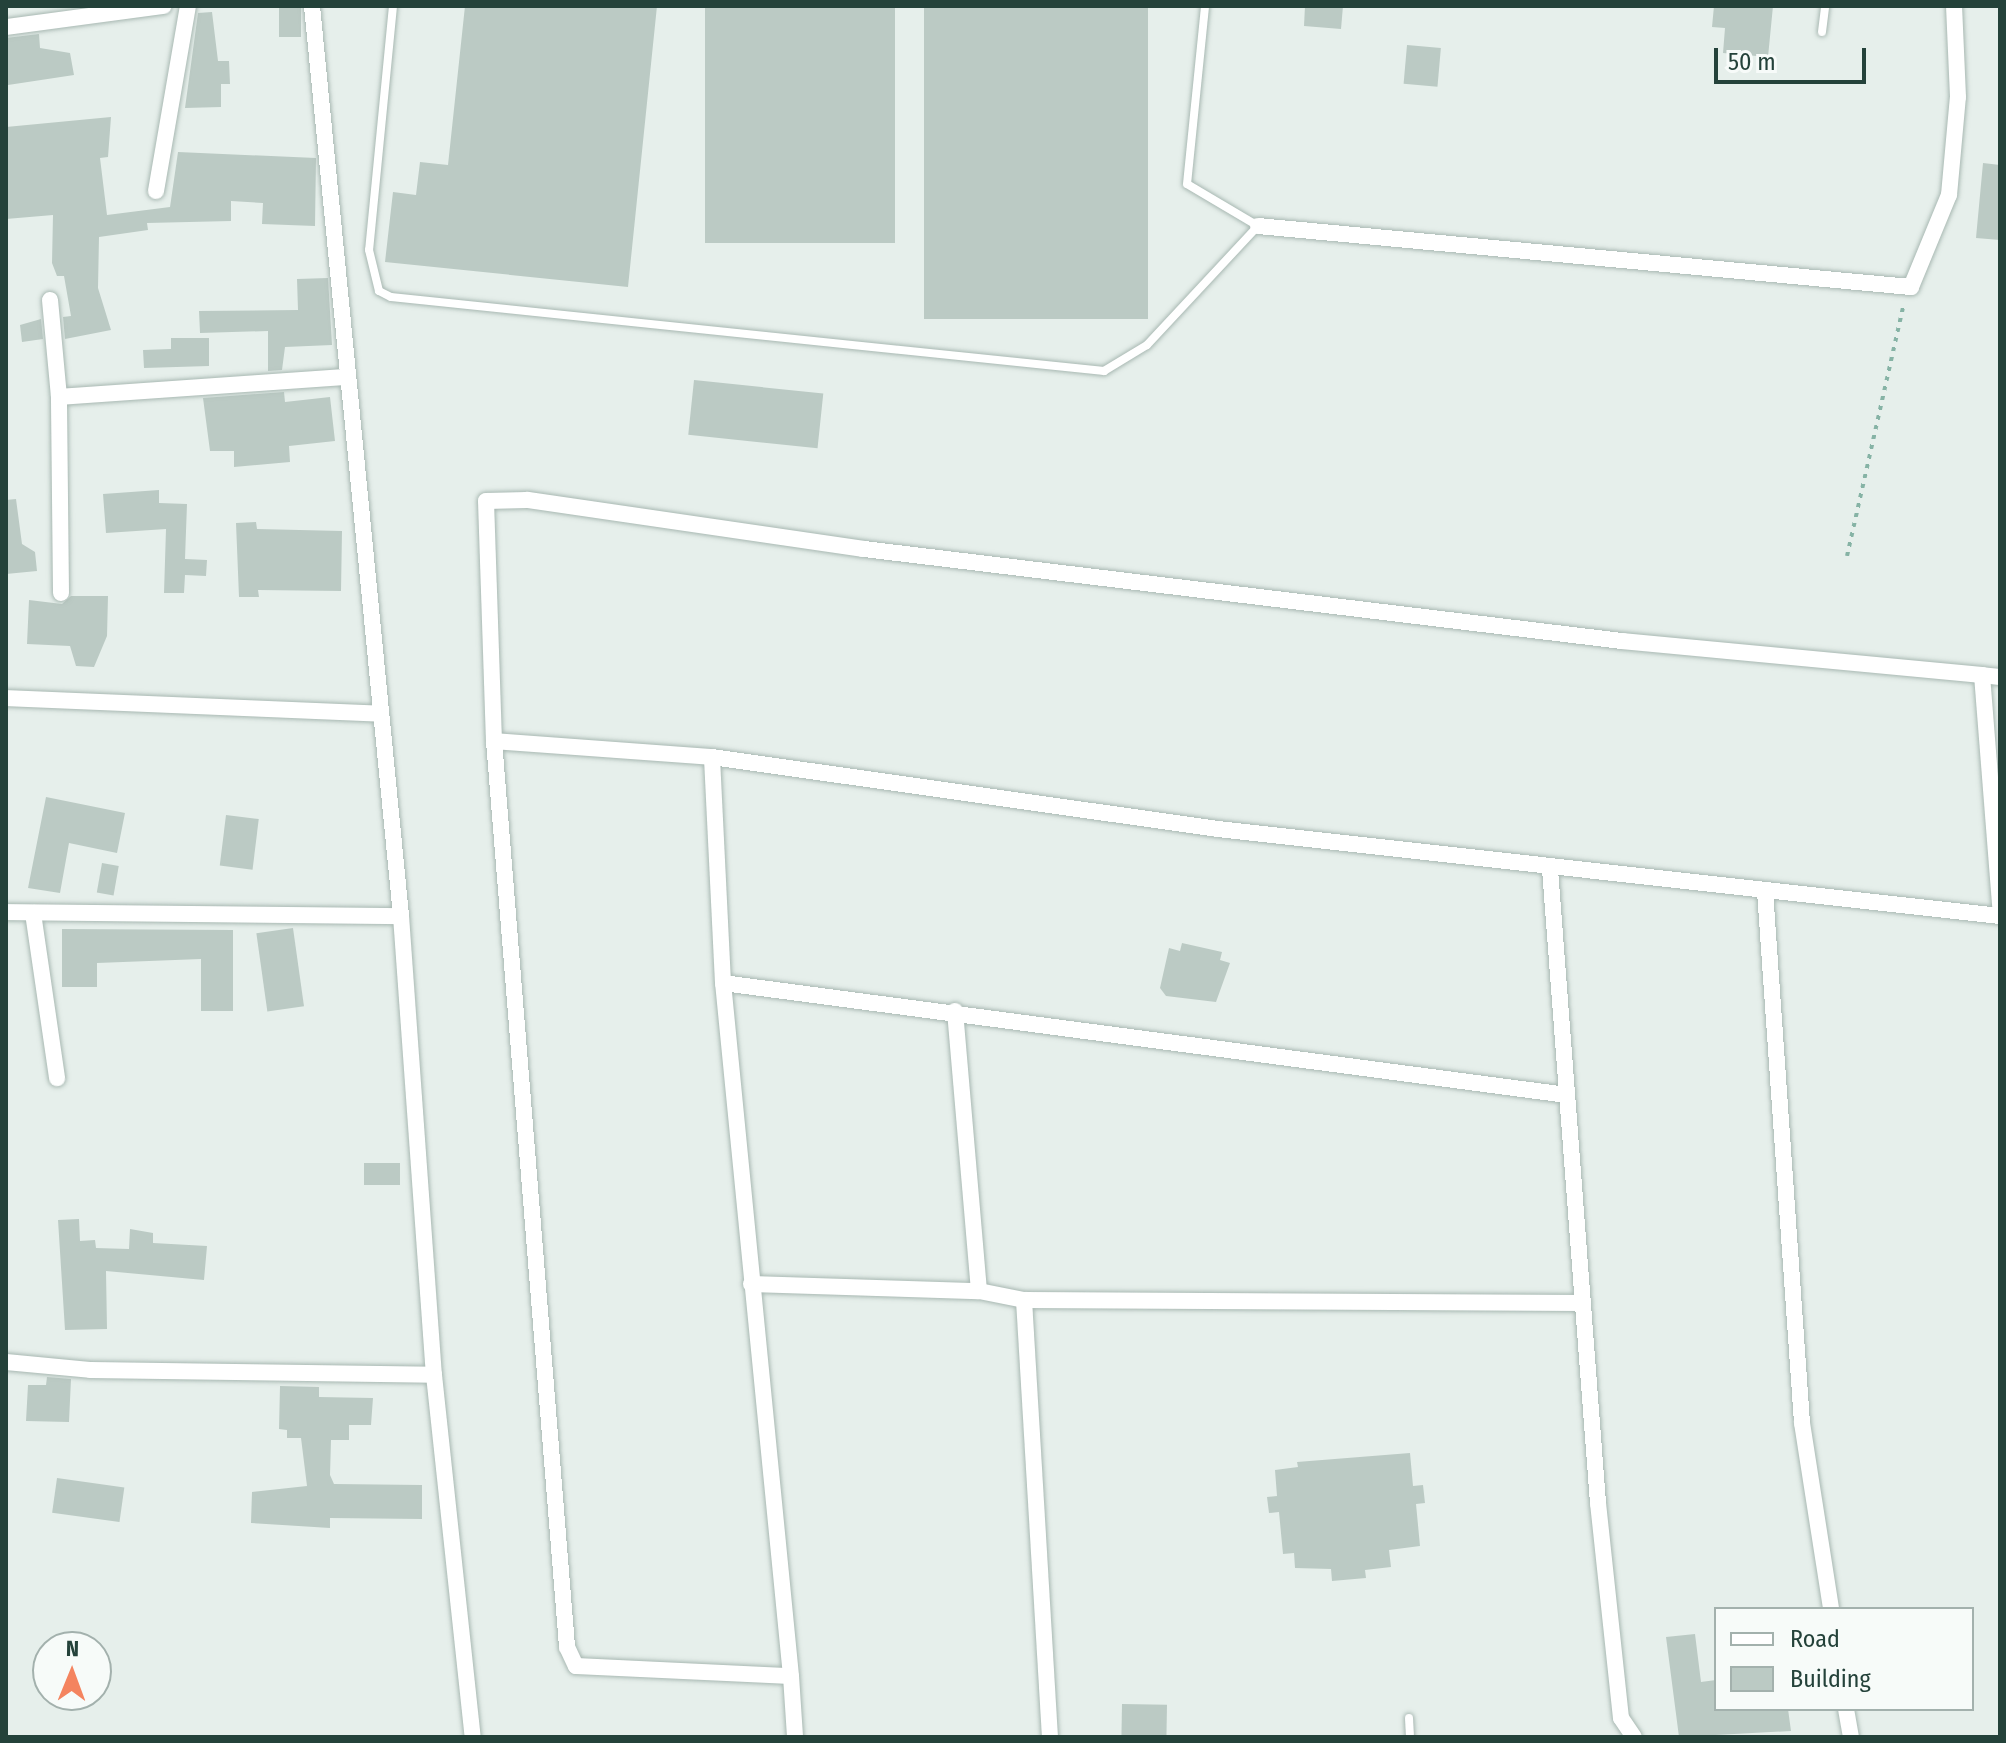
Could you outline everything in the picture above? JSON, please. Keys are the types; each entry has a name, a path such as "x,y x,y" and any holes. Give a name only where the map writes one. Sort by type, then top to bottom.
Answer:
{"street":[{"path":"6,27 164,6"},
{"path":"156,191 188,6"},
{"path":"312,6 401,916 434,1375 473,1737"},
{"path":"1258,226 1911,287 1949,195 1958,97 1954,6"},
{"path":"50,300 59,397 61,593"},
{"path":"59,397 347,377"},
{"path":"791,1676 576,1666 567,1647 494,741 486,501 527,500 864,549 1622,641 2000,677"},
{"path":"1982,675 2000,905"},
{"path":"6,698 380,714"},
{"path":"494,741 712,757 1550,869 2000,916"},
{"path":"712,757 723,983 795,1737"},
{"path":"1550,869 1583,1303 1621,1718 1634,1737"},
{"path":"1765,891 1802,1423 1831,1607"},
{"path":"6,912 401,916"},
{"path":"33,913 57,1078"},
{"path":"723,983 955,1011 1567,1095"},
{"path":"955,1011 979,1291"},
{"path":"751,1284 979,1291 1024,1300 1583,1303"},
{"path":"1024,1300 1050,1737"},
{"path":"6,1362 90,1370 434,1375"},
{"path":"1846,1711 1851,1737"}],"lane":[{"path":"393,6 369,250 379,291 391,297 1104,371 1147,345 1258,226 1187,184 1205,6"},
{"path":"1822,32 1825,6"},
{"path":"1409,1718 1410,1737"}],"path":[{"path":"1847,556 1911,287"}],"building":[{"path":"279,6 301,6 301,37 279,37"},
{"path":"465,6 657,6 628,287 385,262 393,192 416,195 420,162 448,165"},
{"path":"705,6 895,6 895,243 705,243"},
{"path":"924,6 1148,6 1148,319 924,319"},
{"path":"1305,6 1343,6 1341,29 1304,26"},
{"path":"1714,6 1773,6 1768,57 1723,53 1725,28 1712,27"},
{"path":"212,12 218,61 229,61 230,84 221,84 221,107 185,108 198,13"},
{"path":"39,34 40,48 70,53 74,75 8,85 6,38"},
{"path":"1407,45 1441,48 1437,87 1404,84"},
{"path":"111,117 108,157 100,158 107,215 170,207 178,152 316,158 315,226 262,224 263,203 231,201 231,221 147,223 148,230 99,237 98,288 111,330 65,339 63,317 71,316 64,276 57,276 52,263 53,215 6,219 6,127"},
{"path":"1983,163 2000,165 2000,240 1976,238"},
{"path":"328,278 332,345 285,347 282,370 268,371 268,331 200,333 199,311 298,310 297,279"},
{"path":"41,319 43,339 22,342 20,325"},
{"path":"171,338 209,338 209,366 144,368 143,350 171,349"},
{"path":"694,380 823,394 818,448 688,435"},
{"path":"284,392 285,402 330,397 335,441 289,446 290,462 234,467 234,451 210,451 203,398"},
{"path":"159,490 159,503 187,504 185,559 207,560 206,576 185,575 184,593 164,593 166,529 106,533 103,494"},
{"path":"16,499 22,544 35,552 37,571 6,574 6,500"},
{"path":"256,522 257,529 342,531 341,591 258,590 259,597 239,597 236,523"},
{"path":"71,596 108,596 107,636 94,667 76,666 70,646 27,644 29,600 62,604"},
{"path":"46,797 125,813 117,853 69,843 60,893 28,888"},
{"path":"226,815 259,819 253,870 220,866"},
{"path":"102,863 119,866 114,895 97,893"},
{"path":"293,928 304,1006 267,1011 256,933"},
{"path":"62,929 233,930 233,1011 201,1011 201,959 97,963 97,987 62,987"},
{"path":"1182,943 1222,952 1220,960 1230,963 1216,1002 1166,996 1160,988 1169,948 1180,951"},
{"path":"364,1163 400,1163 400,1185 364,1185"},
{"path":"79,1219 80,1241 95,1240 96,1248 129,1249 130,1229 153,1233 153,1243 207,1246 204,1280 106,1271 107,1329 65,1330 58,1220"},
{"path":"47,1377 71,1379 69,1422 26,1421 28,1385 46,1385"},
{"path":"280,1386 319,1387 319,1397 373,1398 371,1425 349,1425 349,1440 331,1440 330,1475 334,1484 422,1485 422,1519 330,1518 330,1528 251,1523 252,1492 307,1486 301,1438 287,1438 287,1430 279,1429"},
{"path":"1410,1453 1413,1486 1423,1485 1425,1503 1416,1504 1420,1546 1389,1550 1391,1567 1365,1570 1366,1578 1332,1581 1331,1569 1295,1568 1294,1553 1283,1554 1279,1512 1269,1513 1267,1497 1277,1496 1275,1470 1298,1467 1297,1462"},
{"path":"57,1478 124,1487 119,1522 52,1513"},
{"path":"1695,1634 1701,1682 1714,1680 1714,1711 1788,1711 1791,1731 1679,1737 1666,1637"},
{"path":"1122,1704 1167,1705 1166,1737 1121,1737"}]}
